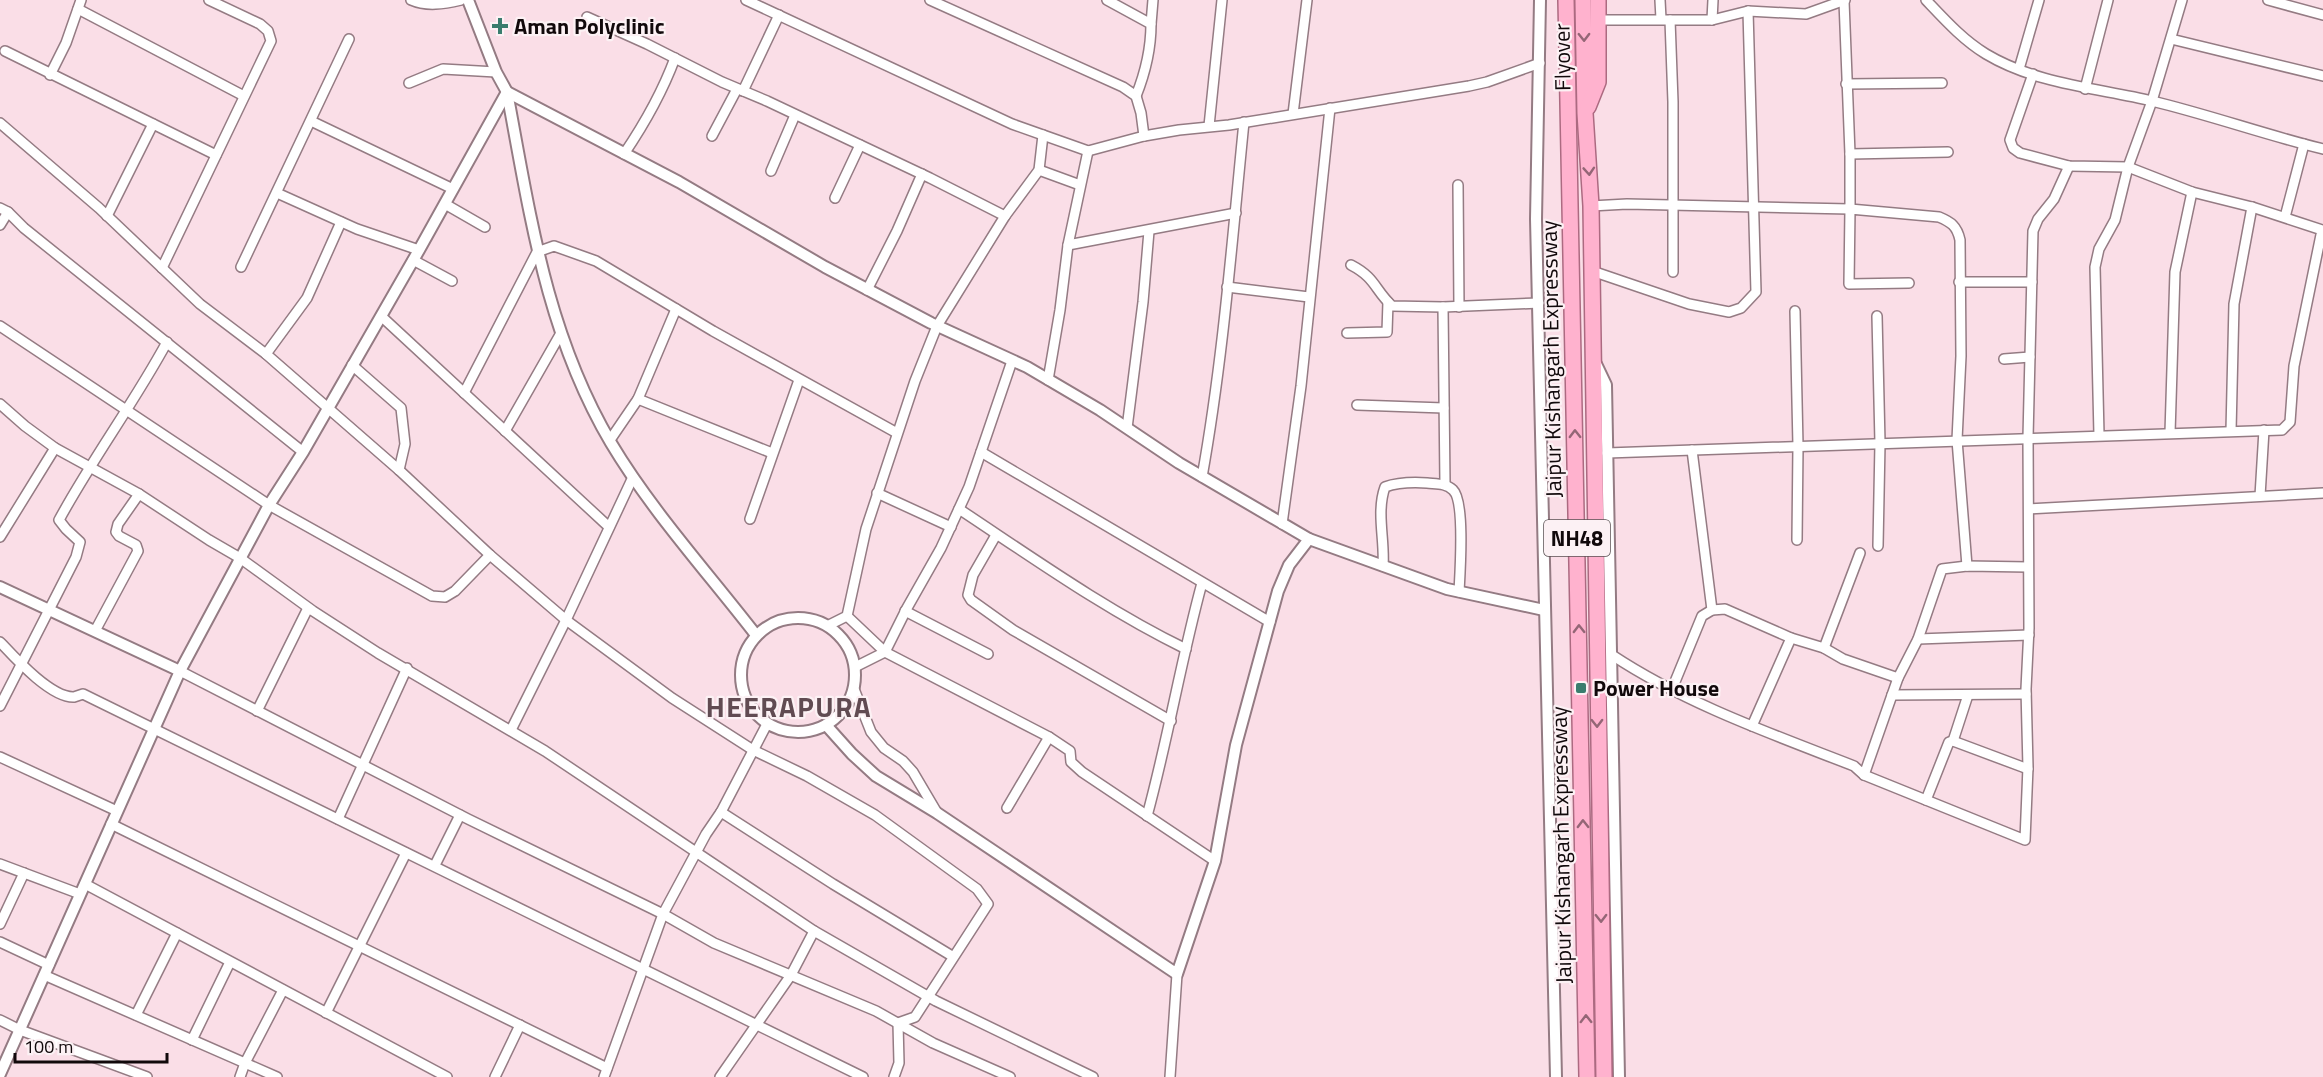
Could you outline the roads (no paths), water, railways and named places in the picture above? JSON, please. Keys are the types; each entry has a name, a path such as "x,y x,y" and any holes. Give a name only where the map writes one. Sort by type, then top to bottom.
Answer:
{"highway":[{"name":"Jaipur Kishangarh Expressway","path":"1566,0 1587,1077"},
{"name":"Flyover","path":"1583,0 1585,112"},
{"path":"1585,112 1598,82 1598,0"},
{"name":"Jaipur Kishangarh Expressway","path":"1585,112 1591,206 1604,1077"}],"street":[{"path":"162,268 271,41 268,31 260,24 209,0"},
{"path":"411,0 417,3 442,5 461,0"},
{"path":"468,0 496,72 507,92 537,252 561,333 610,440 633,477 756,635"},
{"path":"746,0 1012,124 1088,151 1144,136 1469,86 1540,63"},
{"path":"1107,0 1151,24"},
{"path":"1136,96 1151,47 1153,0"},
{"path":"1209,126 1222,0"},
{"path":"1293,114 1307,0"},
{"path":"1540,0 1536,219 1556,1077"},
{"path":"1660,0 1665,20 1673,204 1673,272"},
{"path":"1712,20 1713,0"},
{"path":"1926,0 1959,35 1987,55 2019,69 2085,89 2152,101 2323,149"},
{"path":"2019,69 2039,0"},
{"path":"2085,89 2108,0"},
{"path":"2099,435 2095,267 2099,249 2115,220 2127,167 2152,101 2182,0"},
{"path":"2268,0 2323,15"},
{"path":"935,1 1123,87 1136,96 1142,113 1144,136"},
{"path":"1598,20 1712,20 1748,11 1806,14 1845,1 1850,154 1849,284 1909,283"},
{"path":"50,75 66,43 80,4 244,96"},
{"path":"1592,271 1689,304 1729,312 1741,308 1756,292 1748,11"},
{"path":"712,136 740,90 779,15"},
{"path":"587,17 922,174 1005,216"},
{"path":"241,267 349,39"},
{"path":"2171,39 2323,76"},
{"path":"5,51 216,155"},
{"path":"624,154 645,124 666,84 675,58"},
{"path":"410,83 443,69 496,72"},
{"path":"1607,453 2282,430 2290,422 2294,366 2323,230 2252,207 2192,192 2127,167 2068,166 2020,153 2013,148 2010,140 2033,74"},
{"path":"1846,84 1942,83"},
{"path":"507,92 624,154 867,290 1048,380 1202,477 1309,539 1459,592 1544,610"},
{"path":"0,1074 180,671 269,505 303,452 507,92"},
{"path":"1282,524 1301,386 1330,108"},
{"path":"771,171 795,115"},
{"path":"312,121 453,189"},
{"path":"1202,477 1213,415 1244,122"},
{"path":"0,123 107,216 200,304 266,354 566,620 658,688 753,750 807,776 875,815 977,889 988,904 926,995 915,1017 898,1023"},
{"path":"107,216 153,124"},
{"path":"848,616 866,529 877,493 937,326 1005,216 1039,170 1043,135"},
{"path":"2285,217 2304,144"},
{"path":"835,198 860,146"},
{"path":"1048,380 1068,245 1088,151"},
{"path":"1850,154 1948,152"},
{"path":"1612,655 1645,677 1752,726 1854,766 1864,775 2025,840 2028,769 2026,694 2029,635 2028,438 2033,231 2038,219 2054,199 2068,166"},
{"path":"1039,170 1080,185"},
{"path":"867,290 897,231 922,174"},
{"path":"1458,184 1459,307"},
{"path":"2169,433 2175,272 2192,192"},
{"path":"277,193 341,222 419,250"},
{"path":"445,204 485,227"},
{"path":"1591,206 1673,204 1850,209 1939,217 1958,228 1961,356 1957,440 1967,566"},
{"path":"2231,431 2234,304 2252,207"},
{"path":"0,225 4,210 303,452"},
{"path":"1068,245 1236,213"},
{"path":"266,354 307,298 341,222"},
{"path":"1127,428 1143,302 1149,231"},
{"path":"464,393 537,252 554,246 596,261 799,380 897,433"},
{"path":"413,260 452,281"},
{"path":"1351,265 1375,282 1392,306 1403,308 1459,307 1539,303"},
{"path":"1959,282 2032,282"},
{"path":"1227,287 1309,297"},
{"path":"1347,333 1387,332 1388,302"},
{"path":"1443,307 1444,484"},
{"path":"610,440 638,399 676,309"},
{"path":"1795,311 1798,446 1797,540"},
{"path":"381,316 609,527"},
{"path":"1877,316 1880,443 1878,546"},
{"path":"0,326 269,505 432,596 445,597 456,591 490,555"},
{"path":"505,431 561,333"},
{"path":"0,706 50,610 80,542 59,520 127,412 167,342"},
{"path":"2004,359 2030,357"},
{"path":"1593,358 1606,385 1619,1077"},
{"path":"855,666 885,652 905,611 941,548 981,452 1012,361"},
{"path":"352,365 400,408 405,444 399,471"},
{"path":"750,519 799,380"},
{"path":"638,399 772,453"},
{"path":"0,404 55,448 139,494 240,558 308,608 511,730 814,931 926,995 1093,1077"},
{"path":"1356,405 1444,408"},
{"path":"2260,496 2264,430"},
{"path":"0,537 55,448"},
{"path":"1692,450 1712,610"},
{"path":"981,452 1270,622"},
{"path":"511,730 633,477"},
{"path":"1383,566 1381,499 1385,488 1397,482 1444,484 1455,491 1458,499 1459,592"},
{"path":"2029,509 2323,492"},
{"path":"877,493 951,527"},
{"path":"94,631 138,551 136,545 116,532 118,524 139,494"},
{"path":"959,509 1074,586 1186,649"},
{"path":"996,535 973,575 968,595 971,600 1013,630 1171,721"},
{"path":"1170,1077 1177,974 1215,861 1236,745 1278,591 1289,565 1309,539"},
{"path":"1824,648 1860,553"},
{"path":"1864,775 1898,678 1918,639 1942,569 1967,566 2028,567"},
{"path":"1147,816 1202,583"},
{"path":"0,587 180,671 460,815 663,914 714,943 876,1011 933,1043 1010,1077"},
{"path":"257,711 308,608"},
{"path":"1672,689 1702,616 1712,610 1725,609 1791,638 1824,648 1898,678"},
{"path":"905,611 988,654"},
{"path":"829,626 848,616"},
{"path":"848,616 885,652 1048,737 1070,751 1071,762 1082,772 1215,861"},
{"path":"807,617 829,626 847,643 855,666 854,689 845,709 826,725 808,732 786,732 767,724 751,710 742,691 740,670 747,648 756,635 783,619 807,617"},
{"path":"1918,639 2029,635"},
{"path":"1752,726 1791,638"},
{"path":"0,642 21,664 55,692 73,697 83,694 406,853 435,865 862,1077"},
{"path":"338,819 406,668"},
{"path":"854,689 871,732 884,748 903,761 913,772 937,813"},
{"path":"1892,695 2026,694"},
{"path":"1926,800 1949,742 1953,741 1968,695"},
{"path":"111,824 520,1025 606,1073 663,914 706,834 721,812 767,724"},
{"path":"826,725 876,776 937,813 1177,974"},
{"path":"1007,808 1048,737"},
{"path":"1953,741 2028,769"},
{"path":"0,757 117,811"},
{"path":"721,812 833,884 952,956"},
{"path":"435,865 460,815"},
{"path":"326,1012 406,853"},
{"path":"0,864 82,889 177,933 447,1077"},
{"path":"0,924 24,873"},
{"path":"720,1077 791,975 814,931"},
{"path":"136,1015 177,933"},
{"path":"0,942 46,970 136,1015 277,1077"},
{"path":"192,1040 231,962"},
{"path":"240,1077 283,990"},
{"path":"0,1020 20,1030 147,1077"},
{"path":"894,1077 899,1063 898,1023"},
{"path":"495,1077 520,1025"},
{"path":"982,1077 986,1066"}],"place":[{"name":"Aman Polyclinic","path":"500,26"},
{"name":"Power House","path":"1581,688"}],"district":[{"name":"HEERAPURA","path":"789,706"}]}
